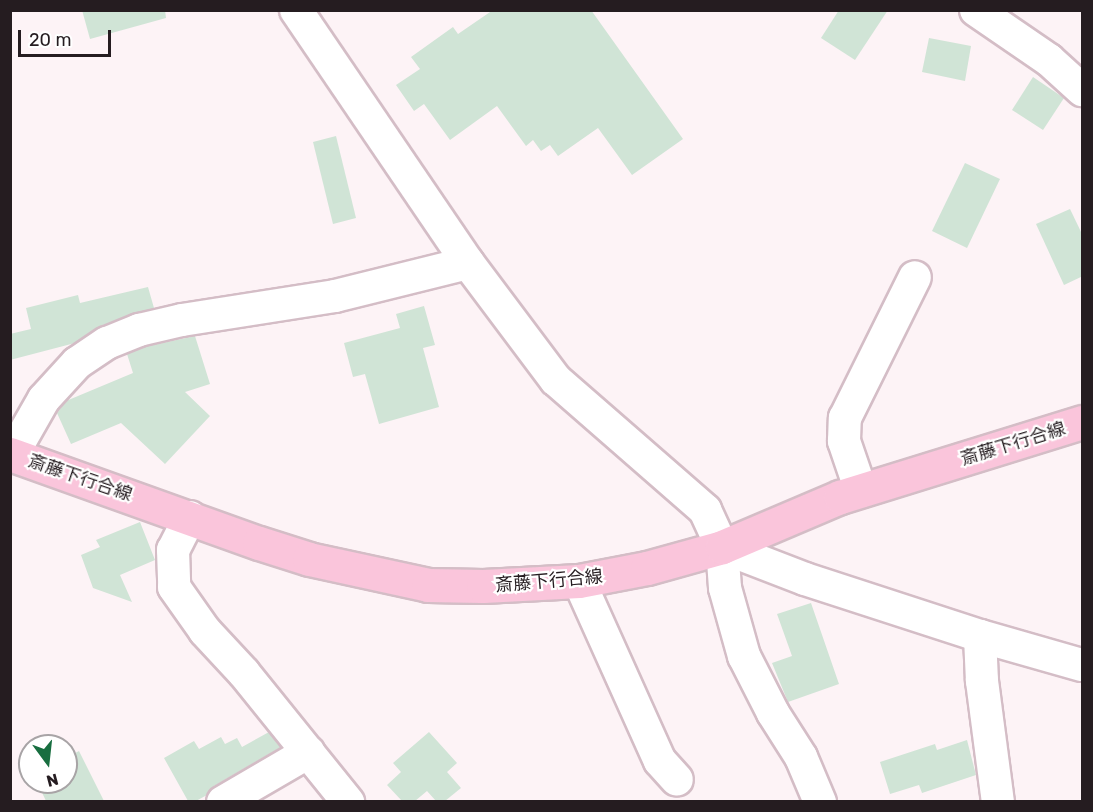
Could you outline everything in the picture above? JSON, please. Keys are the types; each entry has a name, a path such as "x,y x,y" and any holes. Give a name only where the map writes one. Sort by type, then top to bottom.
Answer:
{"main road":[{"name":"斎藤下行合線","path":"11,454 309,559 428,585 483,586 579,581 647,568 722,547 861,491 1083,422"}],"street":[{"path":"976,10 1049,60 1083,90"},
{"path":"308,14 468,263 556,380 705,510 722,547 725,588 744,656 773,712 801,757 820,801"},
{"path":"11,454 44,399 77,363 107,343 139,330 182,320 335,296 468,263"},
{"path":"861,491 844,441 845,418 915,277"},
{"path":"190,517 173,550 174,587 205,631 244,673 348,801"},
{"path":"722,547 805,579 980,636 1083,665"},
{"path":"579,581 660,761 677,780"},
{"path":"980,636 982,681 998,801"},
{"path":"223,801 309,752"}],"building":[{"path":"82,10 165,10 166,18 90,39"},
{"path":"493,10 591,10 683,139 632,175 598,128 558,156 550,145 541,151 533,140 526,146 497,106 450,140 424,104 414,111 396,85 420,69 411,57 453,27 458,34"},
{"path":"839,10 888,10 855,60 821,38"},
{"path":"929,38 971,46 965,81 922,72"},
{"path":"1033,77 1064,98 1043,130 1012,110"},
{"path":"336,136 356,218 333,224 313,142"},
{"path":"965,163 1000,179 967,248 932,231"},
{"path":"1070,209 1083,236 1083,276 1064,285 1036,224"},
{"path":"148,287 154,308 100,326 75,343 10,360 10,334 31,329 26,308 78,295 80,303"},
{"path":"424,306 435,345 423,348 439,407 379,424 365,374 353,377 344,343 400,328 396,314"},
{"path":"195,336 210,384 185,392 210,416 165,464 121,423 71,444 57,413 66,401 133,373 127,354 144,347"},
{"path":"140,522 155,560 120,575 132,602 93,588 81,555 100,547 96,540"},
{"path":"811,603 839,684 788,702 772,663 792,656 777,614"},
{"path":"269,732 281,747 214,786 207,795 196,801 188,801 164,758 194,741 199,749 221,737 225,744 237,738 242,747"},
{"path":"429,732 457,763 447,772 461,788 445,801 436,801 427,791 415,801 402,801 387,785 401,772 393,763"},
{"path":"967,740 976,775 922,793 919,785 890,794 880,762 935,744 937,750"},
{"path":"78,752 104,801 46,801 43,794 78,794"}]}
